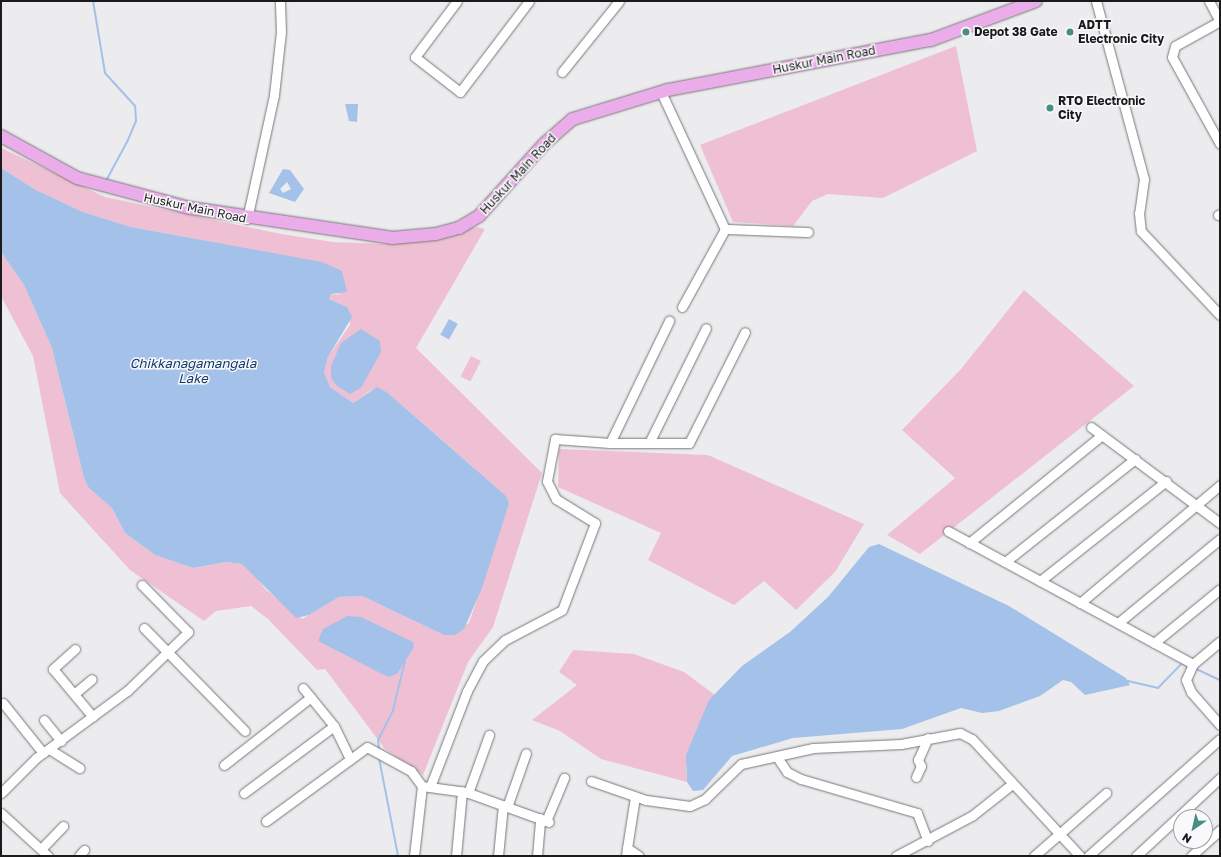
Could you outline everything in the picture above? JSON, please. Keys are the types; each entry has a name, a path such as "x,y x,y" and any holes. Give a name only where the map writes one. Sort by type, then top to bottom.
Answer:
{"main road":[{"name":"Huskur Main Road","path":"1,136 46,163 110,189 247,219 392,238 459,228 479,216 544,144 573,119 661,92 931,40 1036,1"}],"street":[{"path":"247,219 274,95 281,32 280,1"},
{"path":"457,1 415,57 460,92 529,1"},
{"path":"562,72 619,1"},
{"path":"1096,1 1144,179 1139,213 1141,231 1220,315"},
{"path":"1209,1 1220,21 1175,46 1172,57 1220,144"},
{"path":"661,92 725,229"},
{"path":"725,229 808,232"},
{"path":"682,307 725,229"},
{"path":"610,443 669,321"},
{"path":"649,443 706,328"},
{"path":"414,856 426,787 467,691 484,661 510,637 562,610 595,523 556,499 547,481 555,439 610,443 689,443 745,332"},
{"path":"1091,427 1198,504 1220,523"},
{"path":"969,543 1102,435"},
{"path":"1005,562 1135,459"},
{"path":"1040,581 1166,481"},
{"path":"1080,603 1220,485"},
{"path":"948,531 1194,664"},
{"path":"1118,623 1220,539"},
{"path":"2,789 46,751 93,718 167,654 188,632 142,584"},
{"path":"1154,643 1220,589"},
{"path":"144,628 167,654 245,731"},
{"path":"1220,641 1194,664 1186,680 1191,692 1220,725"},
{"path":"75,649 53,669 93,718"},
{"path":"74,694 92,679"},
{"path":"303,688 334,726 350,759"},
{"path":"224,765 311,698"},
{"path":"3,703 46,751 80,768"},
{"path":"44,720 61,741"},
{"path":"244,793 334,726"},
{"path":"591,781 635,797 690,806 705,799 736,766 817,747 901,744 955,733 966,736 1080,856"},
{"path":"456,856 465,792 489,735"},
{"path":"916,777 921,766 918,760 928,738"},
{"path":"1088,856 1220,739"},
{"path":"266,821 367,747 411,771 426,787 465,792 545,820"},
{"path":"498,856 505,806 526,753"},
{"path":"777,757 787,772 801,779 917,813 928,841"},
{"path":"537,856 545,820 564,778"},
{"path":"1136,856 1220,778"},
{"path":"896,856 928,841 973,815 1012,784"},
{"path":"1034,856 1106,793"},
{"path":"635,797 626,852 639,856"},
{"path":"1,813 48,856"},
{"path":"41,849 63,826"},
{"path":"1191,856 1220,830"}],"shaded area":[{"path":"956,46 977,151 883,198 828,194 812,201 793,226 733,222 700,145"},
{"path":"1,148 105,197 281,234 333,242 386,244 477,227 485,229 416,348 542,473 493,627 468,662 423,775 385,749 325,669 317,670 268,619 251,606 216,611 204,621 130,570 60,493 33,356 1,296 1,252 24,285 52,348 84,478 90,488 112,508 125,533 155,555 193,568 226,562 242,564 252,571 265,589 302,619 339,597 362,596 444,635 469,623 509,504 473,467 388,393 371,390 353,403 330,387 324,372 328,357 350,325 347,307 329,299 331,294 342,295 201,240 131,227 83,212 36,190 1,168"},
{"path":"1024,290 1134,386 920,554 887,535 955,478 902,430 961,369"},
{"path":"471,356 481,361 470,381 461,376"},
{"path":"559,449 708,455 864,524 835,572 796,610 764,581 734,605 648,560 661,533 558,487"},
{"path":"573,650 634,654 684,672 715,695 709,700 686,768 687,782 601,759 560,731 532,720 577,685 559,672"}],"water":[{"path":"345,104 358,104 357,122 349,121"},
{"name":"Chikkanagamangala Lake","path":"1,168 36,190 83,212 131,227 322,262 342,271 347,292 331,294 329,299 347,307 352,317 328,357 324,372 330,387 353,403 377,387 388,393 506,496 509,504 482,588 464,629 455,635 444,635 362,596 339,597 309,615 296,618 242,564 226,562 193,568 155,555 125,533 112,508 89,488 84,478 52,348 24,285 1,252"},
{"path":"283,169 290,170 304,189 295,202 269,193","holes":["287,182 291,189 283,193 280,189"]},
{"path":"449,319 458,324 449,340 440,335"},
{"path":"361,329 380,341 381,352 361,388 350,394 337,386 331,378 331,366 341,343"},
{"path":"879,544 1009,606 1126,678 1130,685 1085,695 1071,682 1063,680 1040,696 999,711 982,713 961,708 902,729 793,738 732,756 703,790 693,791 687,782 686,755 709,700 742,666 790,632 828,597 869,547"},
{"path":"347,616 361,617 413,642 414,647 397,674 388,677 318,641 323,629"}],"waterway":[{"path":"93,1 105,73 135,106 136,121 128,140 107,179"},
{"path":"379,749 378,740 393,710 405,661"},
{"path":"1128,681 1158,688 1182,663 1186,665"},
{"path":"1194,668 1220,680"},
{"path":"379,758 398,856"}],"place":[{"name":"Depot 38 Gate","path":"966,32"},
{"name":"ADTT Electronic City","path":"1070,32"},
{"name":"RTO Electronic City","path":"1050,108"}]}
